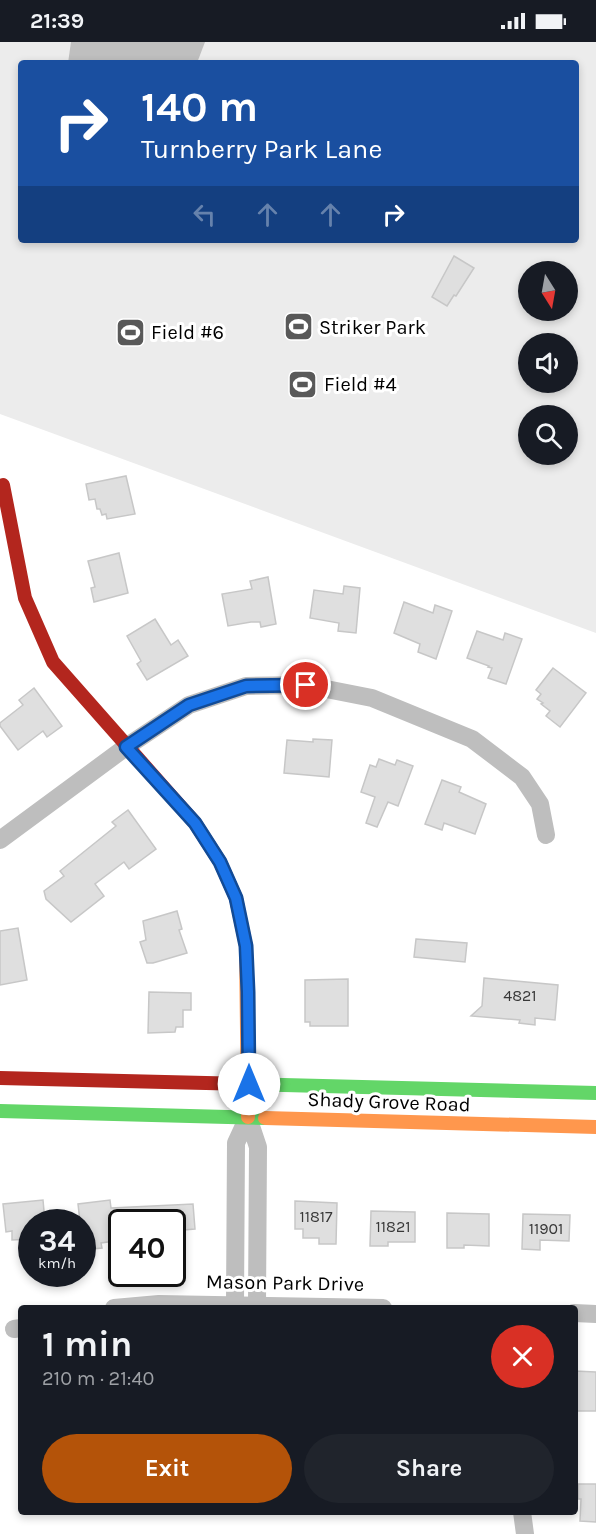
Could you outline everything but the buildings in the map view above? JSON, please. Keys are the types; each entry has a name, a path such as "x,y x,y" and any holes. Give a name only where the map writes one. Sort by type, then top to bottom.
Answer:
{"main road":[{"path":"3,485 26,598 53,662 195,823 220,862 236,898 246,946 248,1117"},
{"name":"Shady Grove Road","path":"0,1078 596,1094"},
{"name":"Shady Grove Road","path":"0,1111 596,1126"}],"street":[{"path":"0,840 126,747 189,705 246,686 306,685 372,698 472,739 522,777 540,804 546,835"},
{"path":"235,1304 236,1143 248,1117"},
{"path":"248,1117 258,1146 257,1304"},
{"name":"Mason Park Drive","path":"148,1305 288,1305"},
{"path":"578,1313 596,1314"},
{"path":"522,1515 525,1534"}],"shaded area":[{"name":"Striker Park","path":"0,42 596,42 596,633 0,414"},
{"path":"71,42 205,42 198,60 68,60"}],"traffic: fast":[{"path":"247,1084 596,1093"},
{"path":"0,1111 265,1118"}],"traffic: slow":[{"path":"238,908 246,946 248,1117"},
{"path":"265,1118 596,1127"}],"traffic: jam":[{"path":"3,485 25,598 53,662 195,823 220,862 238,908"},
{"path":"0,1078 247,1084"}],"place":[{"name":"Striker Park","path":"298,327"},
{"name":"Field #6","path":"130,332"},
{"name":"Field #4","path":"303,384"}],"route":[{"path":"249,1084 246,946 236,898 220,862 195,823 126,747 189,705 246,686 306,685"}]}
